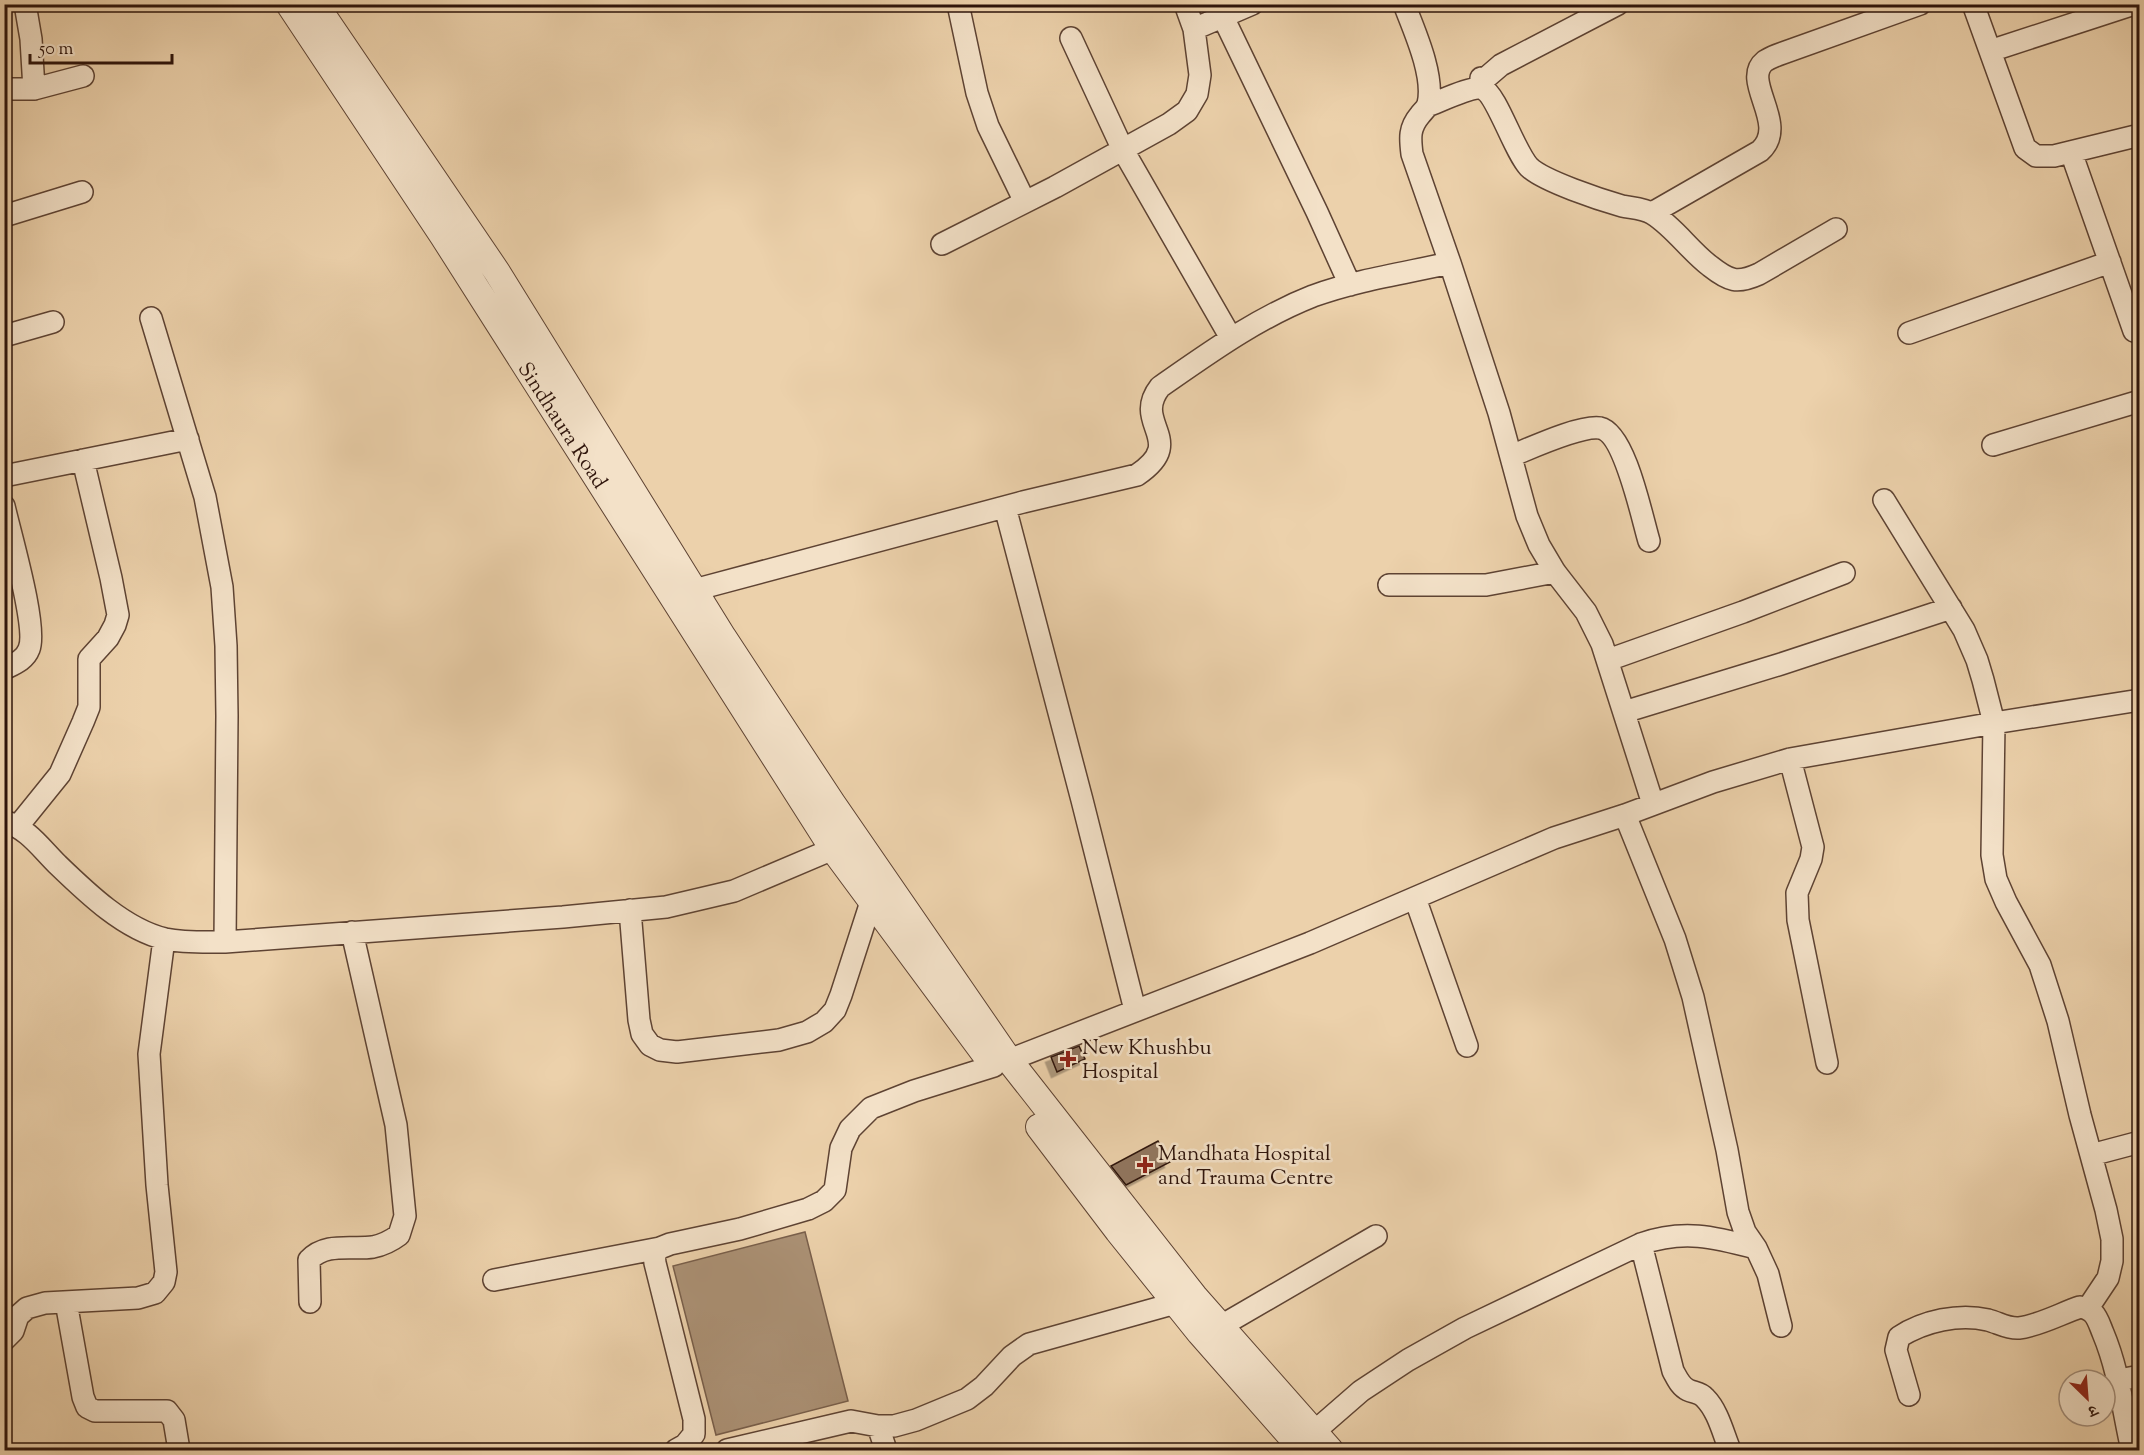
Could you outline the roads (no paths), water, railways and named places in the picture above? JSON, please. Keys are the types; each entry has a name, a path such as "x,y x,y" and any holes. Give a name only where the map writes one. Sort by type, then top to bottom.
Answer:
{"street":[{"path":"25,4 31,39 34,89"},
{"name":"Sindhaura Road","path":"289,4 448,245 832,849 871,902 1002,1063"},
{"path":"315,4 497,272 694,590 1002,1063 1118,1231 1176,1303 1316,1444"},
{"path":"958,4 977,93 988,126 1025,202"},
{"path":"942,244 1123,150 1187,111 1197,94 1200,75 1194,29 1185,4"},
{"path":"1194,29 1252,4"},
{"path":"1404,4 1427,75 1427,106"},
{"path":"1481,78 1487,77 1501,65 1618,4"},
{"path":"1652,213 1760,151 1767,144 1770,133 1769,121 1758,84 1758,71 1764,62 1783,53 1920,4"},
{"path":"1974,4 2025,148 2037,156 2054,156 2139,135"},
{"path":"1990,51 2134,4"},
{"path":"1223,17 1350,285"},
{"path":"1071,38 1123,150 1231,338"},
{"path":"4,89 34,89 83,76"},
{"path":"1653,804 1602,644 1586,612 1555,572 1531,526 1499,412 1411,146 1410,137 1413,124 1427,106 1472,89 1482,88 1490,94 1512,140 1530,169 1554,182 1652,213 1709,266 1728,279 1747,280 1836,229"},
{"path":"2071,152 2134,330"},
{"path":"4,216 82,192"},
{"path":"1909,333 2110,262"},
{"path":"694,590 1005,507 1137,476 1150,467 1158,456 1160,443 1150,408 1154,395 1160,387 1231,338 1313,296 1350,285 1450,263"},
{"path":"151,318 205,497 222,587 227,716 225,942"},
{"path":"4,336 53,322"},
{"path":"1993,445 2139,401"},
{"path":"1511,456 1570,433 1587,428 1602,428 1612,436 1624,457 1649,541"},
{"path":"4,476 188,439"},
{"path":"83,460 118,615 116,625 108,638 90,659 89,707 60,774 11,824 35,840 76,882 112,912 142,931 164,939 187,943 225,942 666,906 734,891 832,849"},
{"path":"1884,500 1951,608 1977,660 1994,723 1992,855 1996,879 2040,965 2058,1021 2112,1239 2112,1261 2108,1278 2088,1308"},
{"path":"1005,507 1135,1010"},
{"path":"4,669 20,662 29,650 32,636 5,508"},
{"path":"1389,585 1486,585 1555,572"},
{"path":"1608,660 1844,573"},
{"path":"1624,712 1781,664 1951,608"},
{"path":"494,1280 660,1248 740,1229 808,1209 824,1201 835,1190 841,1148 850,1129 871,1108 914,1091 1002,1063 1310,943 1554,838 1625,815 1713,782 1790,759 2139,700"},
{"path":"1790,759 1813,847 1797,893 1798,920 1827,1063"},
{"path":"1625,815 1675,939 1693,997 1738,1212 1745,1232 1756,1248 1768,1274 1781,1326"},
{"path":"1415,898 1467,1046"},
{"path":"630,910 642,1034 650,1045 660,1050 677,1052 779,1040 807,1032 824,1022 835,1010 841,995 871,902"},
{"path":"310,1302 308,1268 309,1260 315,1253 326,1249 374,1246 389,1242 399,1235 405,1216 396,1125 352,932"},
{"path":"4,1340 13,1331 18,1317 27,1308 66,1302 138,1298 155,1293 164,1282 166,1272 157,1185 149,1054 164,939"},
{"path":"1002,1063 1316,1444"},
{"path":"2091,1155 2139,1142"},
{"path":"1316,1444 1361,1391 1408,1360 1465,1328 1641,1244 1684,1234 1714,1237 1756,1248"},
{"path":"1221,1326 1376,1236"},
{"path":"1641,1244 1673,1371 1680,1384 1687,1390 1701,1394 1707,1400 1730,1450"},
{"path":"660,1248 654,1254 654,1263 694,1419 694,1434 687,1449"},
{"path":"66,1302 83,1397 87,1407 95,1411 167,1411 174,1420 179,1450"},
{"path":"727,1450 851,1421 878,1426 894,1426 916,1420 968,1399 984,1386 1012,1356 1029,1344 1176,1303"},
{"path":"1909,1395 1896,1350 1899,1337 1906,1332 1956,1318 1973,1318 2005,1327 2018,1328 2080,1307 2088,1308 2094,1313 2129,1378 2132,1450"},
{"path":"878,1426 886,1450"}],"place":[{"name":"New Khushbu Hospital","path":"1068,1059"},
{"name":"Mandhata Hospital and Trauma Centre","path":"1145,1165"}]}
